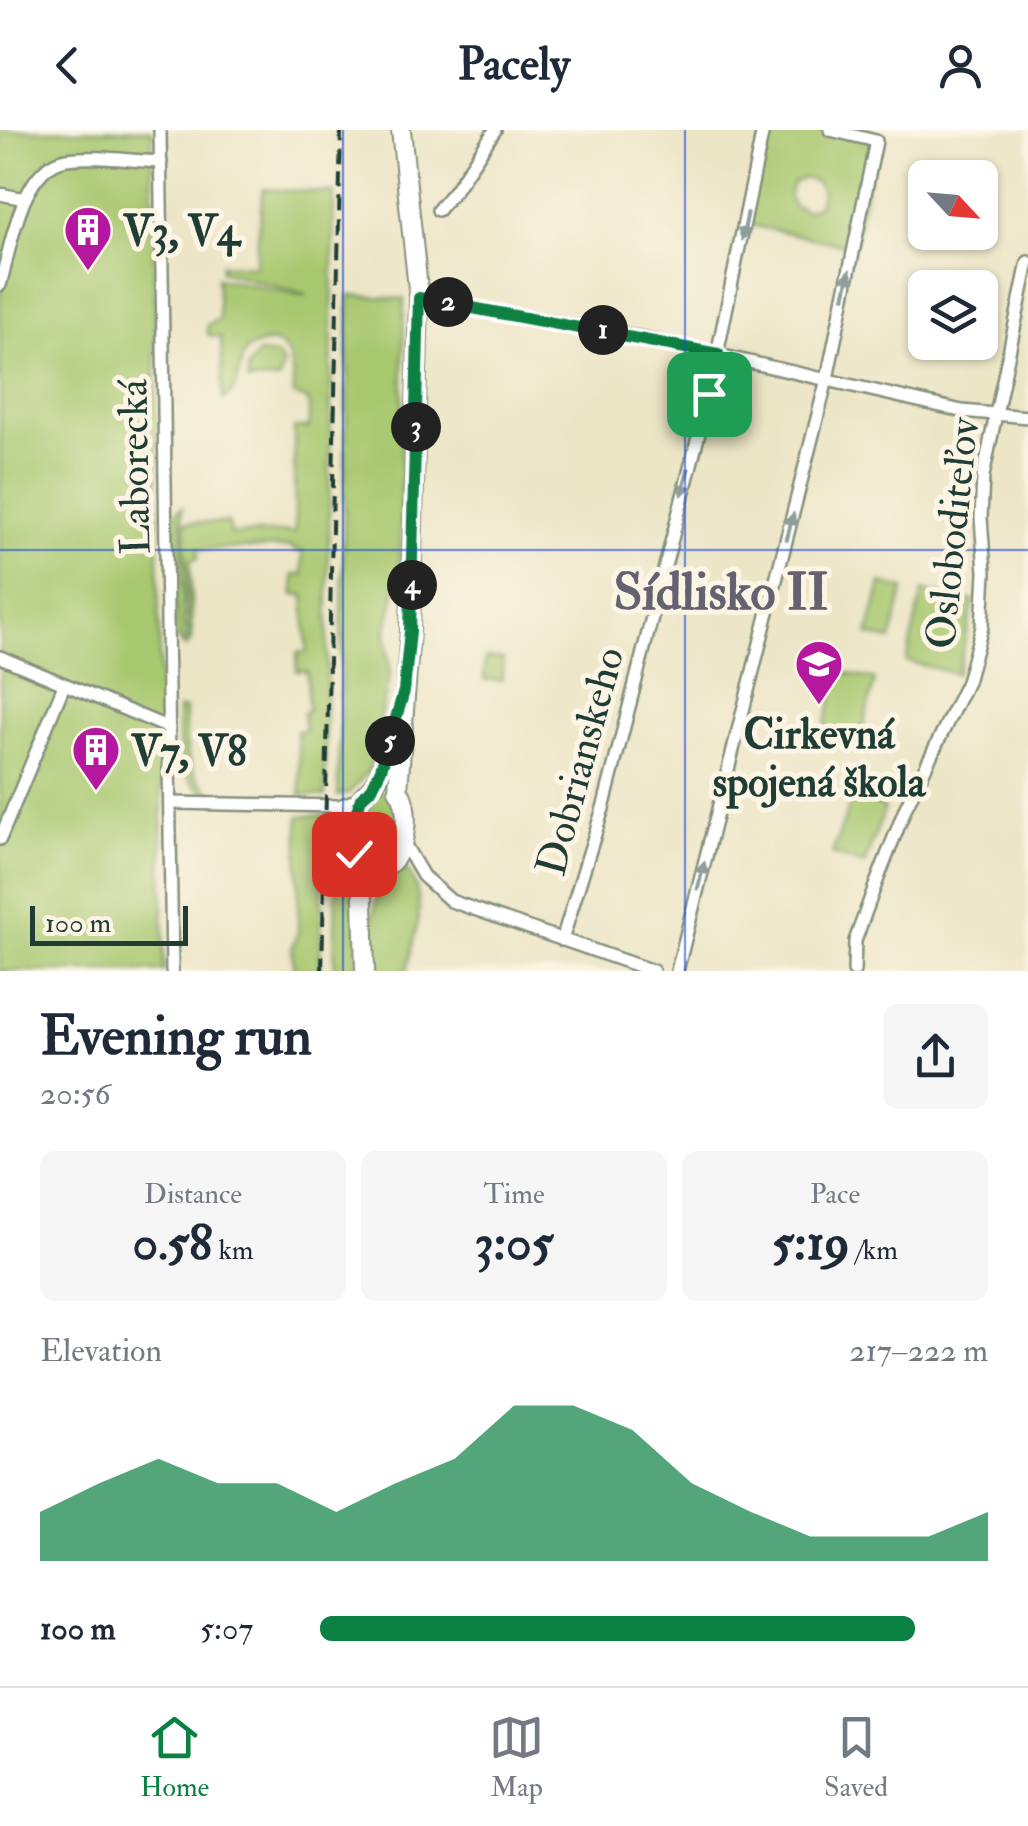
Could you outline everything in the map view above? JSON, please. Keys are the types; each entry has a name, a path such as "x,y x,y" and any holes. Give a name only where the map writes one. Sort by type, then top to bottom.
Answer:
{"main road":[{"path":"365,971 366,930 377,866 402,840 406,802 398,790 411,611 419,298 401,130"},
{"path":"377,866 354,854 352,842 359,798 404,691"},
{"path":"359,798 382,785 398,790"}],"street":[{"name":"Laborecká","path":"160,130 172,971"},
{"path":"438,210 495,130"},
{"name":"Dobrianskeho","path":"562,940 604,805 718,354 764,130"},
{"path":"677,971 827,379 876,140 830,130"},
{"path":"0,284 25,199 36,176 50,164 67,159 161,162"},
{"path":"0,194 25,199"},
{"name":"Osloboditeľov","path":"854,971 856,942 875,886 906,807 966,682 982,627 986,572 981,518 983,476 1028,262"},
{"path":"419,298 718,354 962,411 1028,417"},
{"path":"0,656 169,728"},
{"path":"0,839 64,685"},
{"path":"170,803 359,798"},
{"path":"402,840 420,871 440,894 451,900 653,971"},
{"path":"377,866 406,865 420,871"}],"green space":[{"path":"0,130 152,130 164,971 0,971"},
{"path":"763,130 830,130 876,141 854,247 745,224","holes":["804,178 816,182 822,191 818,205 806,211 793,205 789,196 793,183"]},
{"path":"263,189 334,193 325,796 301,795 297,731 305,731 307,671 297,671 297,653 307,652 304,595 294,595 293,575 303,575 302,551 294,551 293,547 198,549 198,559 190,560 192,638 188,645 185,522 229,523 230,534 295,532 294,428 309,428 309,401 294,395 290,361 281,346 273,343 246,350 236,385 223,399 221,337 208,335 207,325 219,319 217,278 305,296 221,271 222,264 255,266"},
{"path":"349,295 404,299 400,570 386,633 390,674 369,770 349,793 338,796"},
{"path":"258,353 278,356 283,364 279,380 248,381 248,368"},
{"path":"182,507 184,646 176,637 174,514"},
{"path":"881,583 904,589 891,640 868,635"},
{"path":"923,591 974,601 957,674 906,661"},
{"path":"485,658 503,659 502,680 484,680"},
{"path":"839,671 875,680 857,751 821,742"},
{"path":"178,709 185,709 186,747 192,769 217,796 194,784 187,774 180,749"},
{"path":"388,792 400,805 394,849 384,860 366,859 361,832 363,816 376,793"},
{"path":"853,796 885,808 864,865 832,854"},
{"path":"324,815 320,971 294,971 299,816"},
{"path":"338,815 344,822 348,858 359,892 356,971 334,971"},
{"path":"394,869 407,870 414,882 419,907 416,932 407,971 372,971 376,901 380,887"}],"railway":[{"path":"322,971 341,130"}],"place":[{"name":"V3, V4","path":"88,272"},
{"name":"Cirkevná spojená škola","path":"819,706"},
{"name":"V7, V8","path":"96,792"}],"district":[{"name":"Sídlisko II","path":"721,591"}],"route":[{"path":"354,854 354,821 361,798 372,788 381,769 404,691 410,631 419,298 718,354 709,394"}]}
